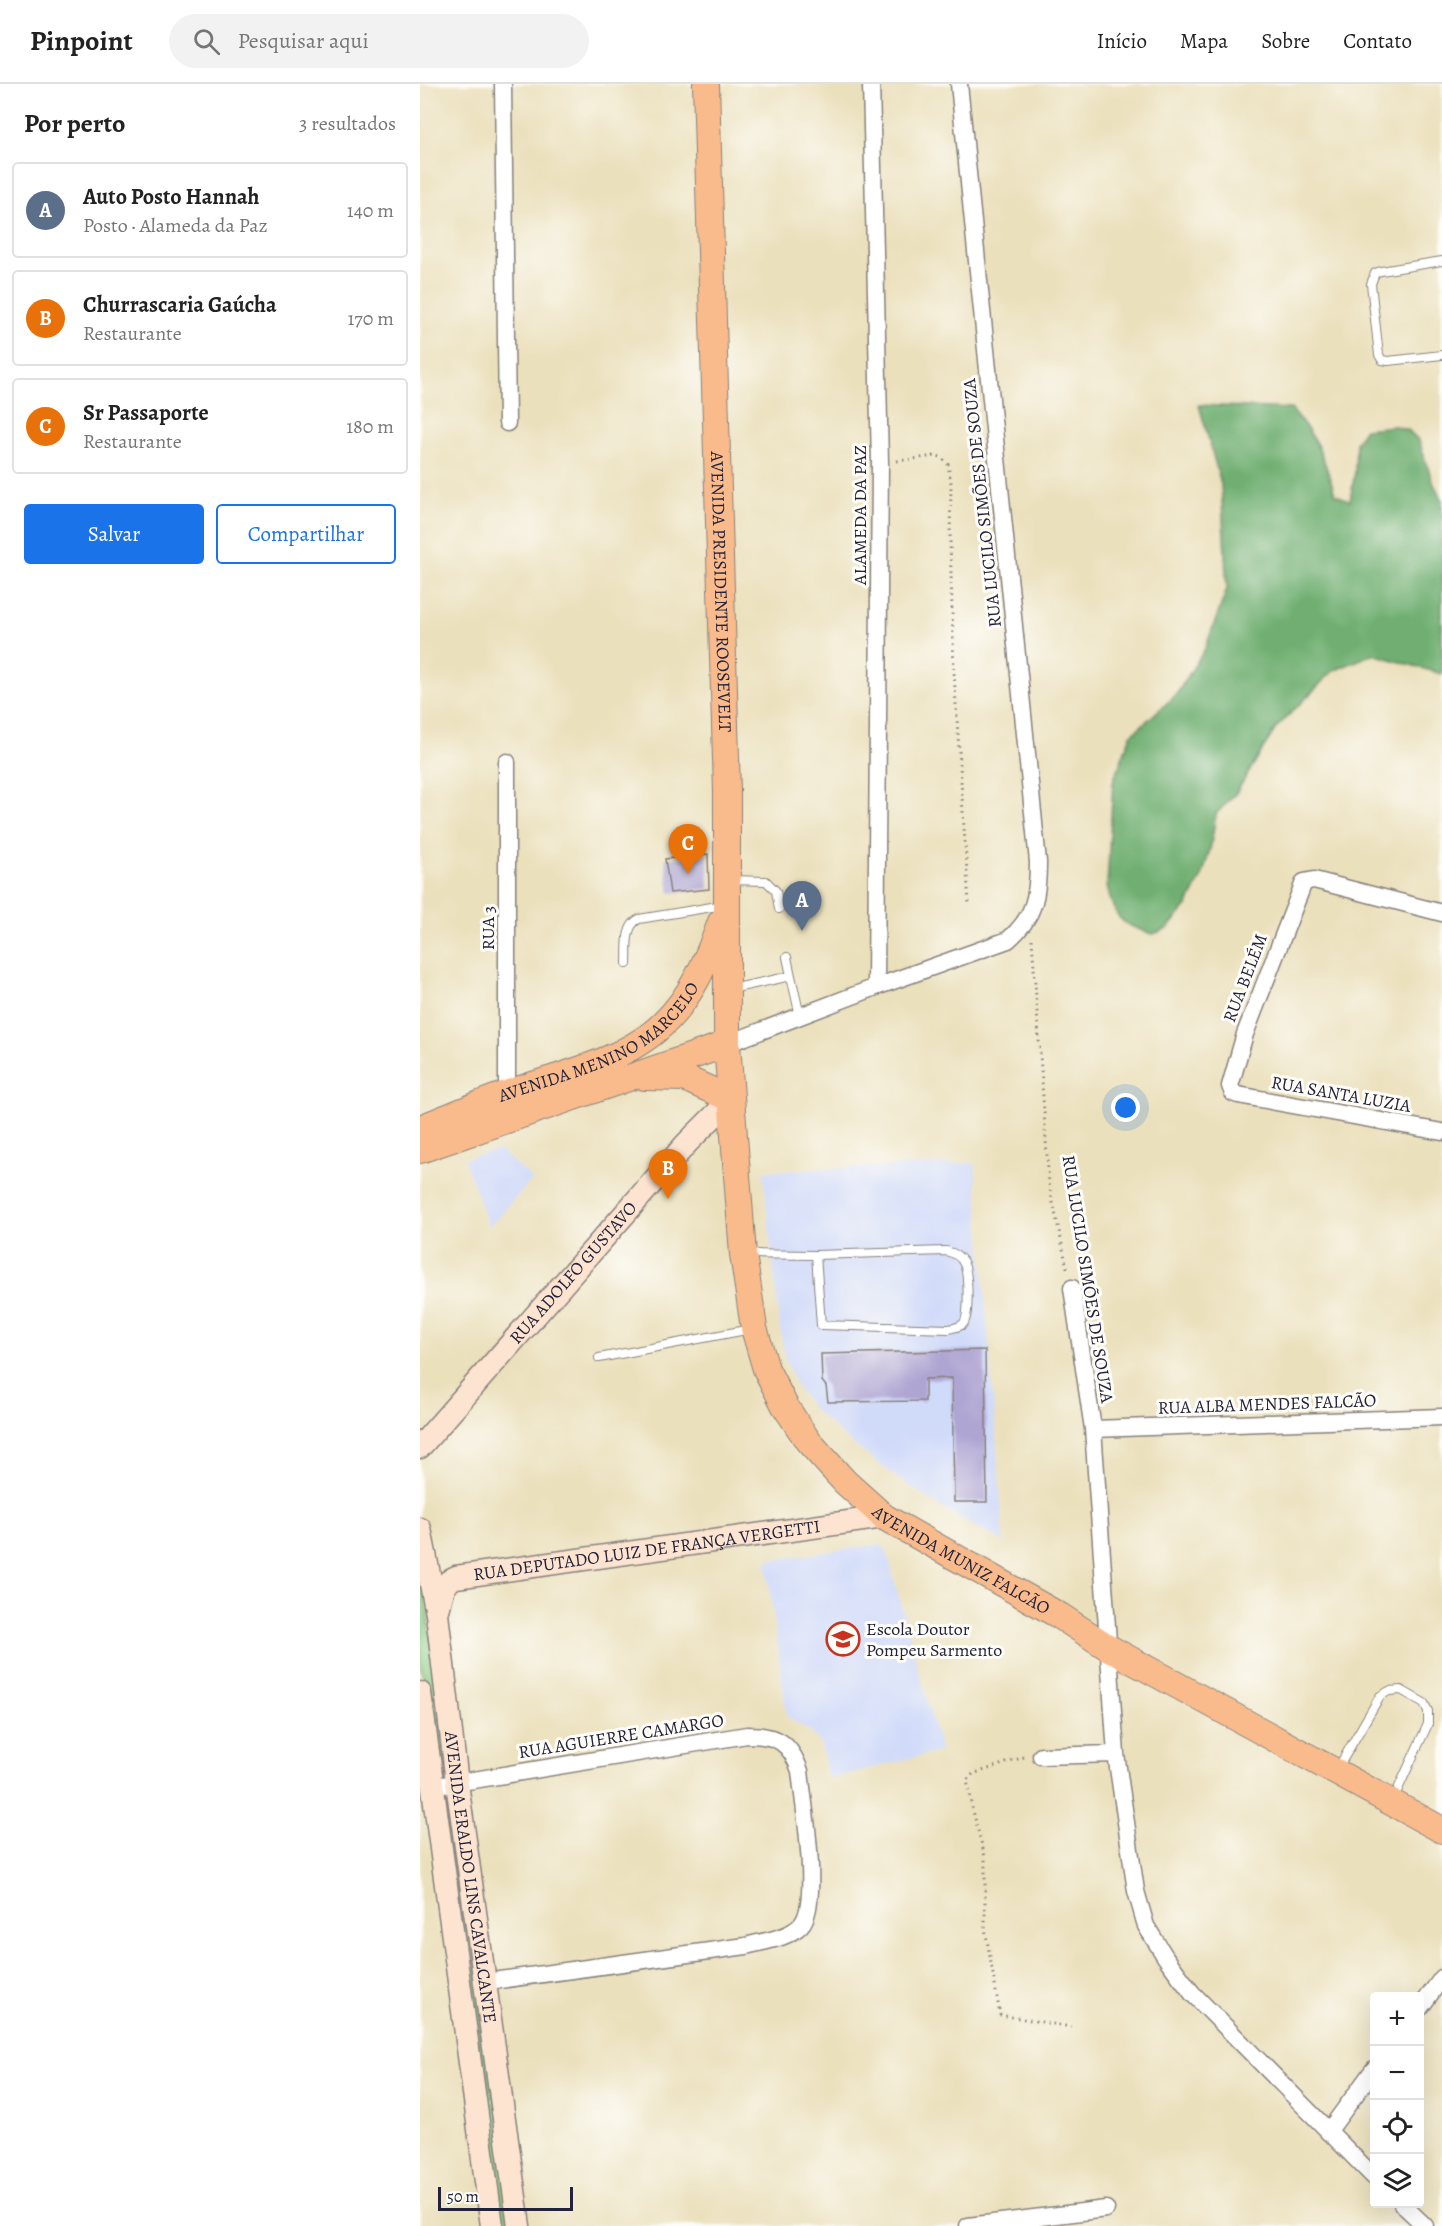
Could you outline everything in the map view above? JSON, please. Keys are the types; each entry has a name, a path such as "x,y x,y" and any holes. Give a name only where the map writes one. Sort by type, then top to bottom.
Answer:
{"main road":[{"name":"AVENIDA PRESIDENTE ROOSEVELT","path":"706,84 727,792 727,1044 731,1099"},
{"name":"AVENIDA MENINO MARCELO","path":"420,1128 507,1094 605,1060 640,1041 663,1024 686,995 707,959 727,892"},
{"name":"AVENIDA MENINO MARCELO","path":"420,1150 623,1078 727,1044"},
{"path":"623,1078 654,1076 684,1078 731,1099"},
{"name":"AVENIDA MUNIZ FALCÃO","path":"731,1099 742,1254 754,1329 766,1369 785,1406 808,1441 845,1482 884,1517 1060,1616 1109,1648 1442,1830"},
{"name":"RUA ADOLFO GUSTAVO","path":"420,1447 679,1152 731,1099"},
{"name":"RUA DEPUTADO LUIZ DE FRANÇA VERGETTI","path":"437,1614 445,1585 456,1577 884,1517"},
{"name":"AVENIDA ERALDO LINS CAVALCANTE","path":"420,1529 437,1614 457,1783 519,2226"},
{"path":"420,1693 492,2226"}],"street":[{"path":"503,84 507,423"},
{"name":"ALAMEDA DA PAZ","path":"871,84 880,463 876,987"},
{"name":"RUA LUCILO SIMÕES DE SOUZA","path":"727,1044 1008,940 1020,930 1029,917 1038,891 1038,862 959,84"},
{"name":"RUA 3","path":"507,762 507,1094"},
{"name":"RUA BELÉM","path":"1233,1093 1230,1086 1245,1034 1301,885 1307,880 1442,913"},
{"name":"RUA SANTA LUZIA","path":"1233,1093 1442,1132"},
{"name":"RUA LUCILO SIMÕES DE SOUZA","path":"1072,1288 1093,1429 1116,1754 1136,1891 1146,1926 1192,1993 1370,2173"},
{"name":"RUA ALBA MENDES FALCÃO","path":"1093,1429 1442,1417"},
{"name":"RUA AGUIERRE CAMARGO","path":"431,1787 747,1735 765,1735 778,1739 795,1756 800,1771 811,1887 808,1912 803,1923 795,1931 746,1946 485,1982"},
{"path":"1041,1756 1116,1754"},
{"path":"1424,2001 1442,1978"},
{"path":"1328,2132 1370,2074"},
{"path":"1406,2208 1425,2226"},
{"path":"968,2226 1106,2209"}],"lane":[{"path":"1442,261 1381,271 1375,273 1371,284 1379,355 1382,360 1442,355"},
{"path":"627,964 629,930 633,922 639,919 766,881 776,891 779,909"},
{"path":"787,957 800,1016"},
{"path":"727,989 791,976"},
{"path":"742,1254 816,1255 946,1251 957,1254 964,1263 968,1293 965,1321 962,1325 950,1329 821,1325 816,1255"},
{"path":"599,1358 754,1329"},
{"path":"1336,1771 1380,1696 1389,1690 1401,1690 1417,1698 1424,1703 1428,1711 1428,1724 1392,1802"}],"path":[{"path":"880,463 935,456 941,457 948,464 951,483 950,540 954,673 969,904"},
{"name":"RUA LUCILO SIMÕES DE SOUZA","path":"1029,917 1036,976 1049,1184 1072,1288"},
{"path":"1041,1756 1015,1759 973,1774 967,1780 985,1857 985,1928 999,2015 1071,2026"}],"shaded area":[{"path":"499,1150 533,1179 489,1227 464,1159"},
{"path":"975,1163 1004,1542 942,1508 896,1477 851,1443 814,1410 797,1388 785,1358 780,1329 763,1171"},
{"name":"Escola Doutor Pompeu Sarmento","path":"879,1544 886,1549 941,1751 828,1779 821,1745 812,1733 787,1717 766,1561"}],"green space":[{"path":"1199,405 1291,409 1314,439 1335,494 1350,501 1355,472 1356,442 1365,429 1395,426 1408,430 1419,441 1432,480 1442,500 1442,674 1373,654 1333,671 1276,728 1236,793 1216,814 1203,874 1187,906 1167,929 1153,934 1126,924 1121,919 1113,906 1107,886 1113,782 1131,735 1176,695 1205,649 1227,589 1221,484"},
{"path":"420,1553 447,1765 438,1767 434,1760 420,1656"},
{"path":"451,1789 516,2226 498,2226 445,1791"}],"building":[{"path":"708,854 709,889 670,893 665,859"},
{"path":"985,1350 987,1502 954,1502 952,1378 925,1379 925,1401 828,1402 826,1386 822,1381 821,1354"}],"place":[{"name":"Sr Passaporte","path":"688,874"},
{"name":"Auto Posto Hannah","path":"802,931"},
{"name":"Churrascaria Gaúcha","path":"668,1199"},
{"name":"Escola Doutor Pompeu Sarmento","path":"843,1639"}]}
